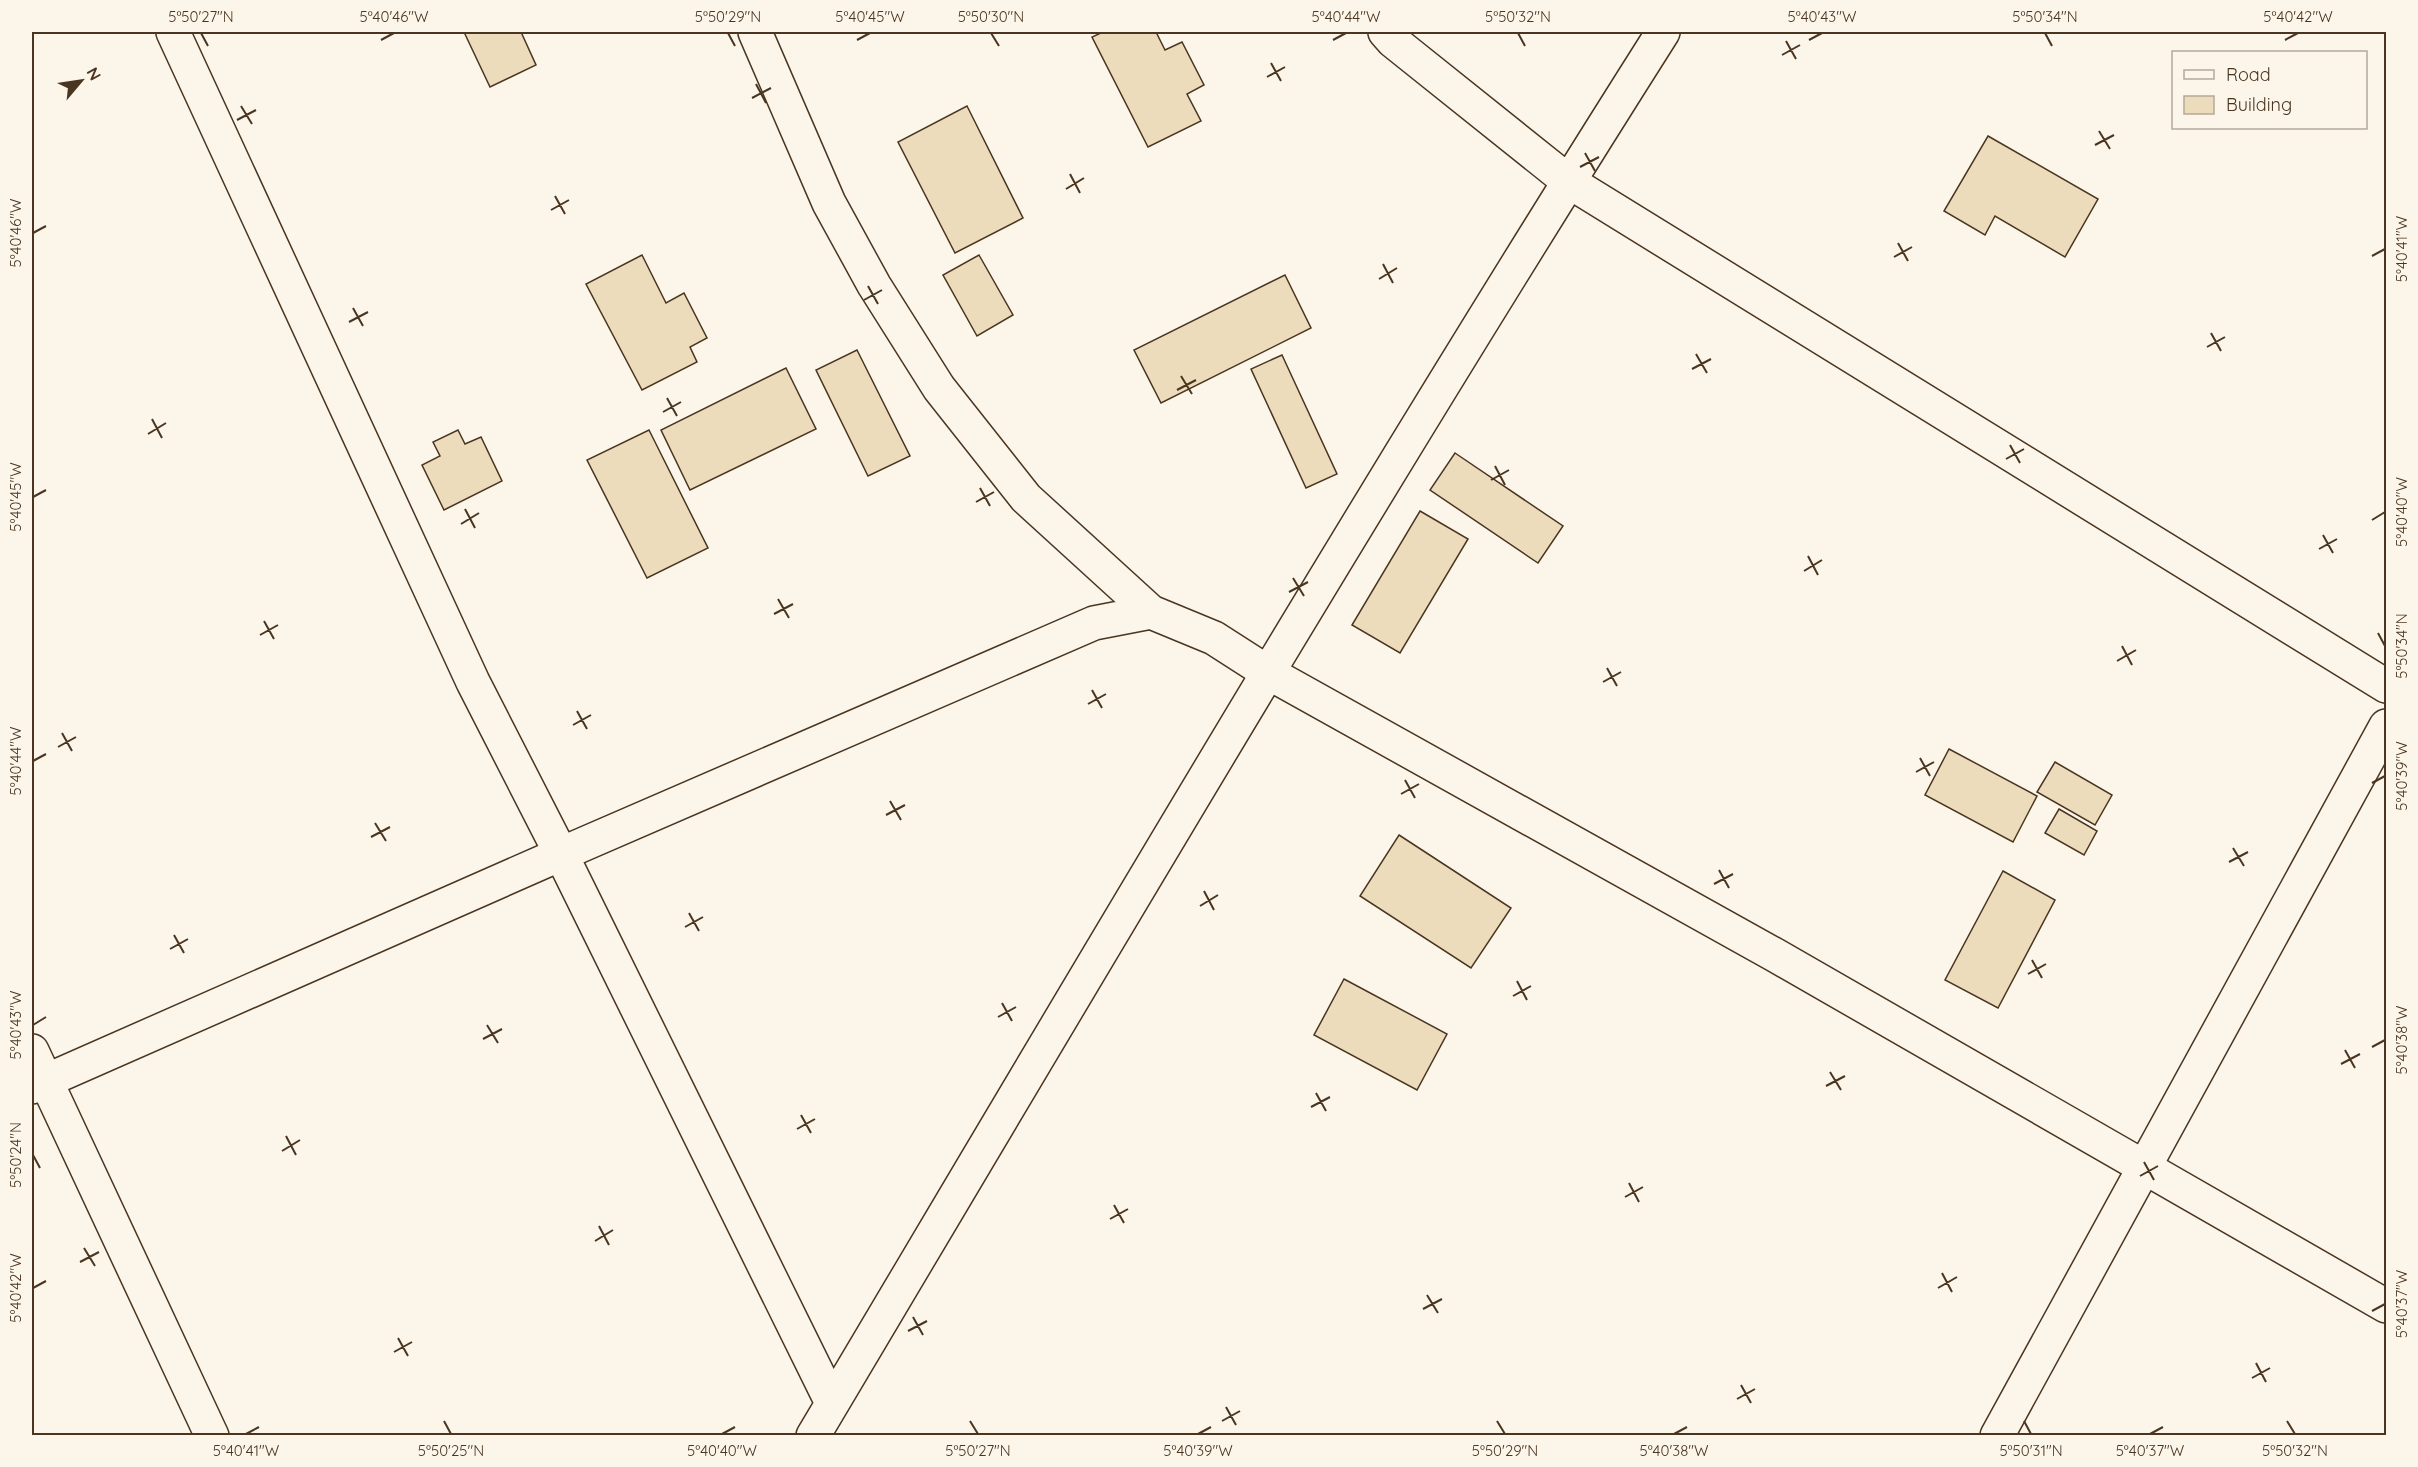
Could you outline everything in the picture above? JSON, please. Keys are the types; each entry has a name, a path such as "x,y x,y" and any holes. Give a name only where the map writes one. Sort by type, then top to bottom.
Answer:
{"street":[{"path":"173,32 472,682 561,854 832,1403"},
{"path":"755,32 829,203 874,285 939,388 1026,498 1151,612 1214,638 1267,672 1775,955 2386,1306"},
{"path":"1385,32 1393,41 1568,182 2386,686"},
{"path":"813,1436 1267,672 1568,182 1663,32"},
{"path":"39,1084 1094,623 1151,612"},
{"path":"1997,1436 2386,726"},
{"path":"32,1051 39,1084 212,1436"}],"building":[{"path":"464,32 521,32 536,65 490,87"},
{"path":"1103,32 1156,32 1165,50 1182,42 1204,85 1187,94 1201,121 1148,147 1092,37"},
{"path":"967,106 1023,218 955,253 898,142"},
{"path":"1988,136 2098,199 2065,257 1995,216 1985,235 1944,211"},
{"path":"642,255 666,303 684,293 707,338 690,347 697,362 642,390 586,284"},
{"path":"979,255 1013,315 977,336 943,275"},
{"path":"1285,275 1311,328 1161,403 1134,350"},
{"path":"857,350 910,456 868,476 816,370"},
{"path":"1282,355 1337,474 1306,488 1251,369"},
{"path":"786,368 816,429 690,490 661,430"},
{"path":"458,430 465,444 481,437 502,481 444,510 422,465 440,456 433,442"},
{"path":"649,430 708,548 647,578 587,460"},
{"path":"1455,453 1563,526 1538,563 1430,490"},
{"path":"1420,511 1468,539 1400,653 1352,625"},
{"path":"1949,749 2037,796 2013,842 1925,795"},
{"path":"2055,762 2112,795 2095,825 2037,792"},
{"path":"2059,809 2097,831 2084,855 2045,833"},
{"path":"1399,835 1511,908 1471,968 1360,896"},
{"path":"2003,871 2055,900 1998,1008 1945,980"},
{"path":"1344,979 1447,1034 1417,1090 1314,1035"}]}
